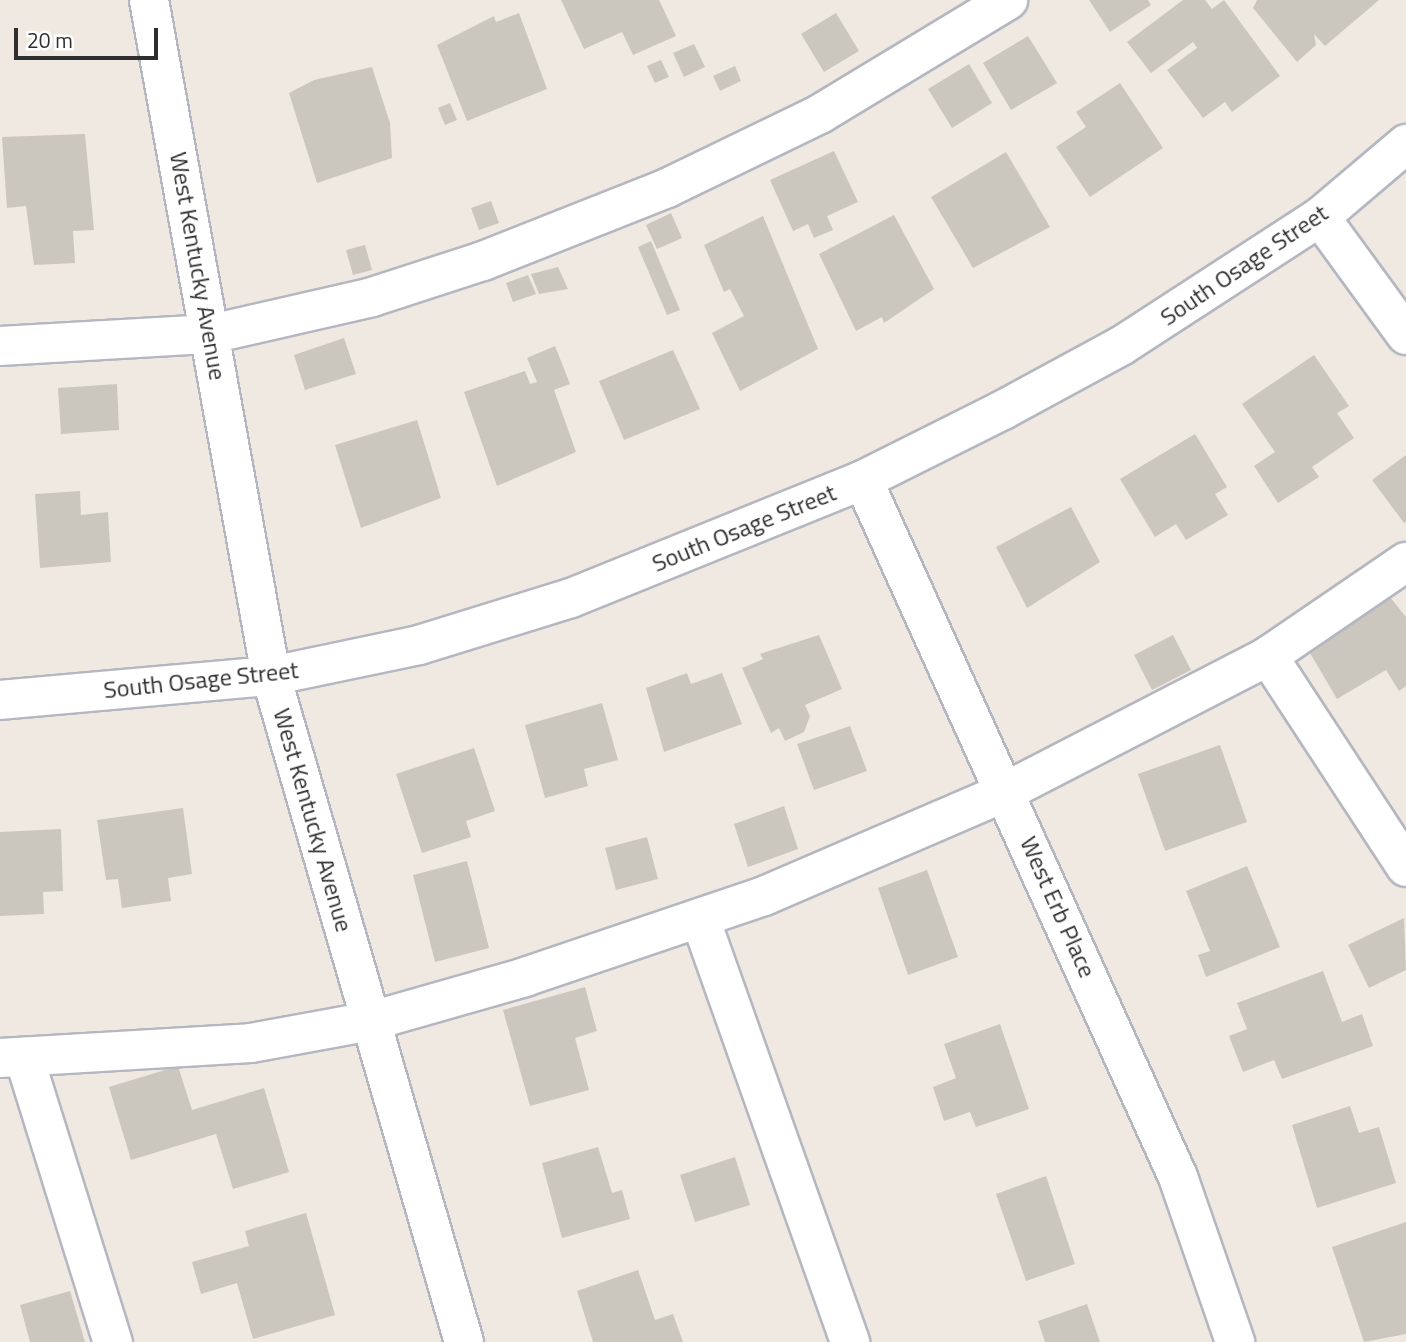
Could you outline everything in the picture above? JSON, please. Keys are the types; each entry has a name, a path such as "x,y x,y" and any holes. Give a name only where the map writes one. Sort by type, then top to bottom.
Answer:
{"street":[{"name":"West Kentucky Avenue","path":"149,0 271,676 464,1342"},
{"path":"0,346 211,334 372,297 667,188 820,114 1008,0"},
{"name":"South Osage Street","path":"0,700 271,676 419,645 571,598 863,480 1121,346 1320,217 1406,144"},
{"path":"1320,217 1406,335"},
{"name":"West Erb Place","path":"863,480 1178,1177 1235,1342"},
{"path":"113,1342 12,1058 251,1043 371,1021 700,918 889,847 1005,792 1268,656 1406,562"},
{"path":"1268,656 1406,867"},
{"path":"700,918 850,1342"}],"building":[{"path":"561,0 659,0 676,36 633,55 622,32 584,49"},
{"path":"1089,0 1148,0 1151,5 1110,32"},
{"path":"1183,0 1205,0 1212,9 1224,0 1280,76 1232,112 1225,102 1203,118 1167,70 1197,48 1193,42 1151,73 1127,42"},
{"path":"1257,0 1379,0 1325,46 1314,34 1316,45 1297,62 1253,8"},
{"path":"519,13 547,89 467,121 437,45 494,16 496,22"},
{"path":"836,13 859,51 824,72 801,34"},
{"path":"1028,36 1057,83 1011,110 983,63"},
{"path":"694,44 705,67 684,77 673,53"},
{"path":"661,60 669,77 655,83 647,66"},
{"path":"969,64 992,103 952,128 928,89"},
{"path":"735,66 741,81 720,91 713,76"},
{"path":"372,67 390,123 392,158 317,183 289,93 314,80"},
{"path":"1120,83 1163,148 1090,197 1056,147 1086,127 1076,112"},
{"path":"450,103 457,120 445,125 438,108"},
{"path":"85,134 94,230 73,231 75,263 34,265 26,206 7,208 2,137"},
{"path":"834,151 858,202 827,216 833,230 814,238 808,224 793,231 770,180"},
{"path":"1006,152 1050,227 973,268 931,197"},
{"path":"491,201 499,223 479,230 471,208"},
{"path":"671,213 682,238 657,249 646,225"},
{"path":"894,215 934,289 884,323 882,317 856,331 819,254"},
{"path":"763,216 818,349 740,391 712,333 744,316 730,289 724,292 704,245"},
{"path":"651,241 680,310 667,315 638,247"},
{"path":"365,245 372,270 353,275 346,250"},
{"path":"558,267 568,289 539,294 531,274"},
{"path":"528,275 536,294 513,302 506,283"},
{"path":"344,338 356,374 305,390 294,355"},
{"path":"555,346 570,384 554,390 576,452 497,486 464,392 525,371 530,384 537,382 527,358"},
{"path":"673,350 700,409 624,440 599,381"},
{"path":"1314,355 1349,406 1337,413 1354,438 1312,467 1319,477 1278,503 1254,466 1275,452 1242,404"},
{"path":"117,384 119,430 61,434 58,388"},
{"path":"417,420 441,498 361,528 335,445"},
{"path":"1195,434 1227,487 1215,494 1228,515 1186,540 1176,524 1155,537 1120,479"},
{"path":"1406,455 1406,522 1404,523 1372,480"},
{"path":"80,491 81,515 108,512 111,562 40,568 35,494"},
{"path":"1071,507 1100,562 1027,608 996,547"},
{"path":"1390,597 1406,617 1406,686 1399,691 1386,670 1337,699 1307,648"},
{"path":"819,635 842,689 805,705 810,716 804,732 785,741 779,728 771,733 742,668 763,659 760,654"},
{"path":"1173,635 1191,670 1152,690 1134,655"},
{"path":"687,673 691,684 722,673 742,724 664,752 646,688"},
{"path":"602,703 618,760 584,769 588,786 545,798 525,725"},
{"path":"850,726 867,771 814,790 797,744"},
{"path":"1220,745 1247,822 1165,851 1138,774"},
{"path":"474,748 495,811 466,821 471,837 422,853 396,774"},
{"path":"784,806 798,849 748,867 734,824"},
{"path":"183,808 192,874 168,878 171,901 122,908 118,879 106,880 97,820"},
{"path":"61,829 63,891 43,892 44,914 0,916 0,832"},
{"path":"647,837 658,879 616,890 605,848"},
{"path":"467,861 489,948 435,962 413,875"},
{"path":"1247,866 1280,947 1206,977 1198,955 1210,951 1186,891"},
{"path":"927,870 958,957 908,975 878,888"},
{"path":"1404,918 1406,970 1369,988 1348,945"},
{"path":"1323,971 1342,1022 1362,1014 1373,1046 1282,1079 1274,1060 1243,1072 1229,1036 1247,1029 1237,1003"},
{"path":"585,987 597,1031 575,1038 589,1090 530,1106 503,1010"},
{"path":"1000,1024 1029,1109 976,1127 970,1112 944,1121 933,1087 956,1078 944,1044"},
{"path":"178,1066 192,1110 264,1088 289,1172 233,1189 216,1134 131,1160 109,1087"},
{"path":"1350,1106 1359,1133 1379,1127 1396,1183 1317,1208 1292,1125"},
{"path":"598,1147 612,1193 622,1190 630,1219 562,1238 542,1163"},
{"path":"735,1157 750,1205 695,1222 680,1175"},
{"path":"1046,1176 1075,1264 1026,1281 996,1194"},
{"path":"306,1213 335,1315 253,1339 237,1283 201,1294 192,1262 249,1246 245,1231"},
{"path":"1406,1222 1406,1334 1364,1342 1332,1247"},
{"path":"638,1270 655,1320 673,1314 683,1342 593,1342 577,1291"},
{"path":"70,1291 85,1342 30,1342 20,1305"},
{"path":"1087,1304 1100,1342 1045,1342 1038,1321"}]}
